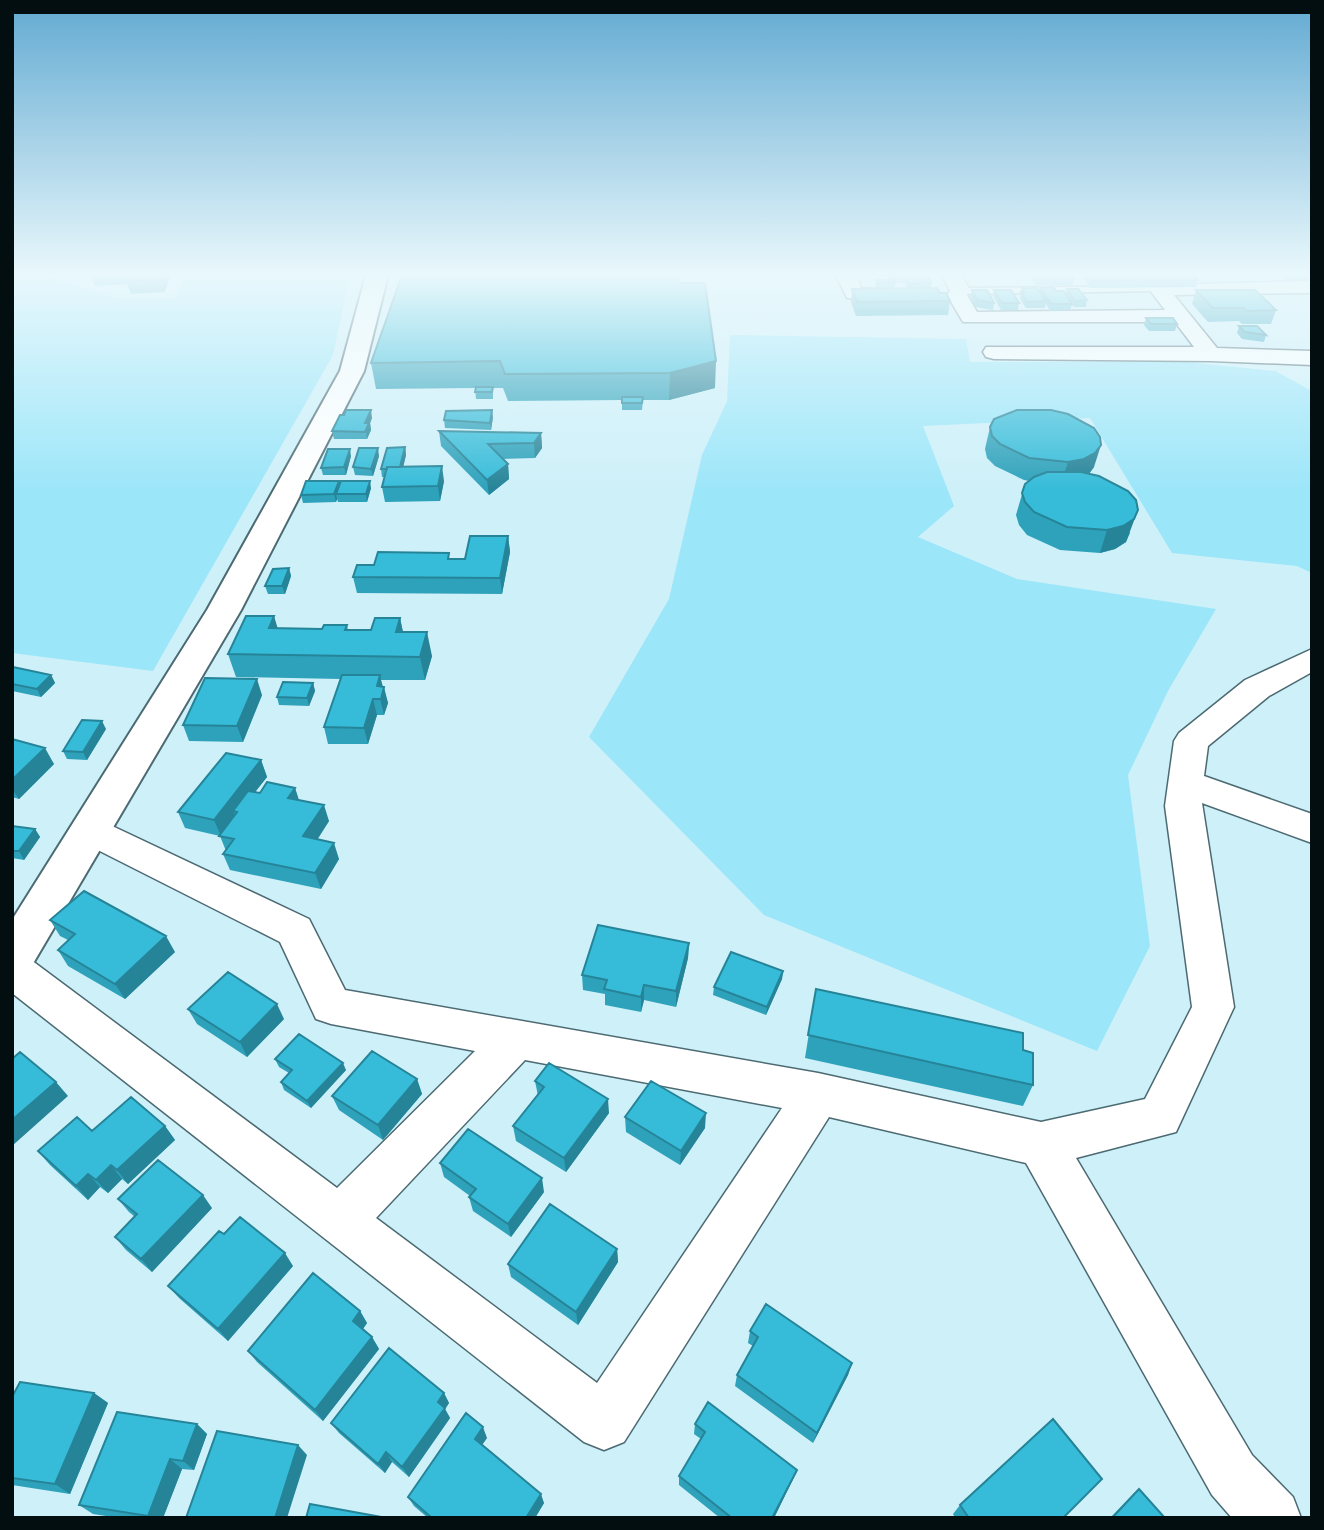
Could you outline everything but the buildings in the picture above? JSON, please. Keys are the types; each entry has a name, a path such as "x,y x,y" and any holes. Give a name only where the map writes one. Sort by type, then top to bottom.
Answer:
{"street":[{"path":"12,958 224,610 352,372 359,346"},
{"path":"1205,346 1211,354"},
{"path":"993,352 1312,358"},
{"path":"92,830 295,931 331,1006 818,1094 1041,1144 1160,1117 1213,1007 1183,806 1191,741 1257,688 1312,659"},
{"path":"1186,783 1312,829"},
{"path":"12,969 604,1422 818,1094"},
{"path":"340,1220 516,1040"},
{"path":"1041,1144 1231,1475 1272,1518"}],"shaded area":[{"path":"12,346 335,346 333,355 153,671 12,653"},
{"path":"729,346 967,346 970,362 1186,362 1275,371 1312,391 1312,573 1297,566 1172,553 1090,418 923,426 954,506 918,537 1017,579 1216,609 1168,691 1128,775 1150,946 1097,1051 764,915 589,737 669,599 702,455 727,401"}]}
